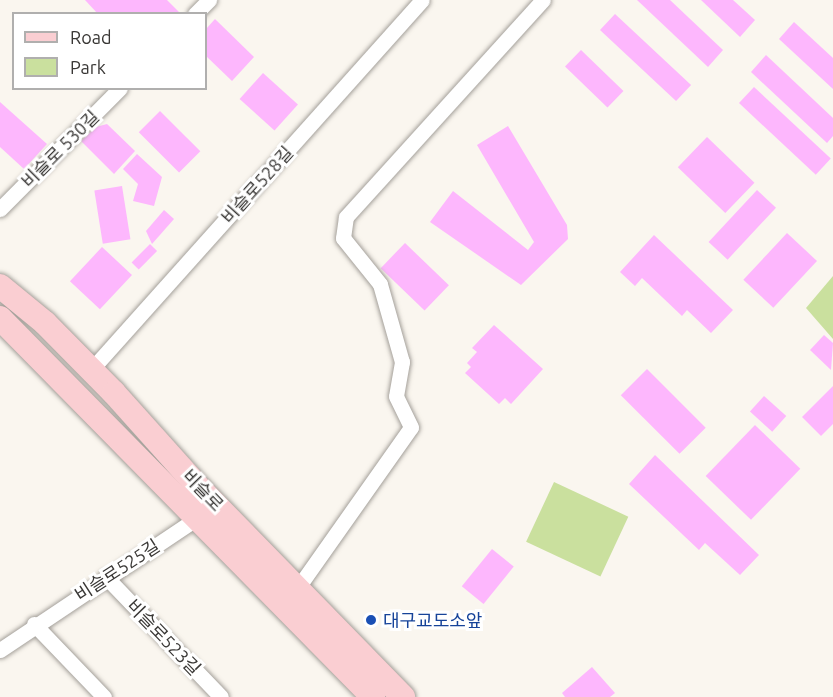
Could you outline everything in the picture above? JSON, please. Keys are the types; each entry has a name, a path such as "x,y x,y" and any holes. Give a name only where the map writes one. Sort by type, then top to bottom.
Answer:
{"main road":[{"name":"비슬로","path":"0,286 45,322 202,491 295,582 388,692"},
{"name":"비슬로","path":"0,318 340,661 351,654 388,692"},
{"path":"242,560 256,563 278,584 295,582"}],"street":[{"path":"197,12 209,0"},
{"name":"비슬로528길","path":"91,370 422,0"},
{"path":"295,582 411,427 396,396 402,362 380,284 343,238 346,217 543,0"},
{"name":"비슬로 530길","path":"0,209 118,90"},
{"name":"비슬로525길","path":"0,650 34,624 199,517"},
{"name":"비슬로523길","path":"106,577 221,697"},
{"path":"34,624 104,697"}],"green space":[{"path":"833,276 833,339 806,308"},
{"path":"554,482 628,517 600,576 526,542"}],"building":[{"path":"85,0 167,0 179,12 96,12"},
{"path":"637,0 670,0 723,50 708,67"},
{"path":"701,0 733,0 755,20 740,37"},
{"path":"615,14 691,85 676,101 600,30"},
{"path":"215,19 254,57 232,81 207,57 207,28"},
{"path":"794,22 833,58 833,89 779,39"},
{"path":"581,50 623,91 607,108 565,67"},
{"path":"766,55 833,118 833,136 827,143 751,72"},
{"path":"263,73 298,104 275,130 240,99"},
{"path":"754,87 831,159 816,175 739,103"},
{"path":"0,102 47,144 24,169 0,147"},
{"path":"160,111 200,151 179,173 139,132"},
{"path":"107,124 135,151 114,174 81,141 96,127"},
{"path":"508,126 567,225 568,239 521,285 430,222 453,191 528,250 534,242 477,145"},
{"path":"707,137 754,183 725,213 678,167"},
{"path":"137,154 162,177 154,206 133,201 138,184 123,169"},
{"path":"122,186 130,239 103,244 94,190"},
{"path":"757,190 776,208 728,260 709,242"},
{"path":"164,210 174,219 152,244 146,231"},
{"path":"787,233 817,261 773,308 743,280"},
{"path":"654,235 733,310 711,333 687,310 682,316 642,278 635,286 620,272"},
{"path":"405,243 449,285 425,311 381,268"},
{"path":"150,244 157,251 139,269 132,262"},
{"path":"102,247 132,275 100,309 70,281"},
{"path":"494,325 543,369 511,404 505,398 499,404 465,373 471,367 467,363 477,352 472,348"},
{"path":"824,335 833,343 831,370 810,350"},
{"path":"647,369 706,428 680,454 621,395"},
{"path":"833,386 833,424 821,436 802,417"},
{"path":"764,396 786,416 772,432 750,412"},
{"path":"755,425 800,469 751,520 706,476"},
{"path":"655,455 759,555 740,575 705,543 699,550 629,484"},
{"path":"492,549 514,567 484,604 462,586"},
{"path":"592,667 615,693 610,697 565,697 562,693"}],"place":[{"name":"대구교도소앞","path":"371,620"}]}
